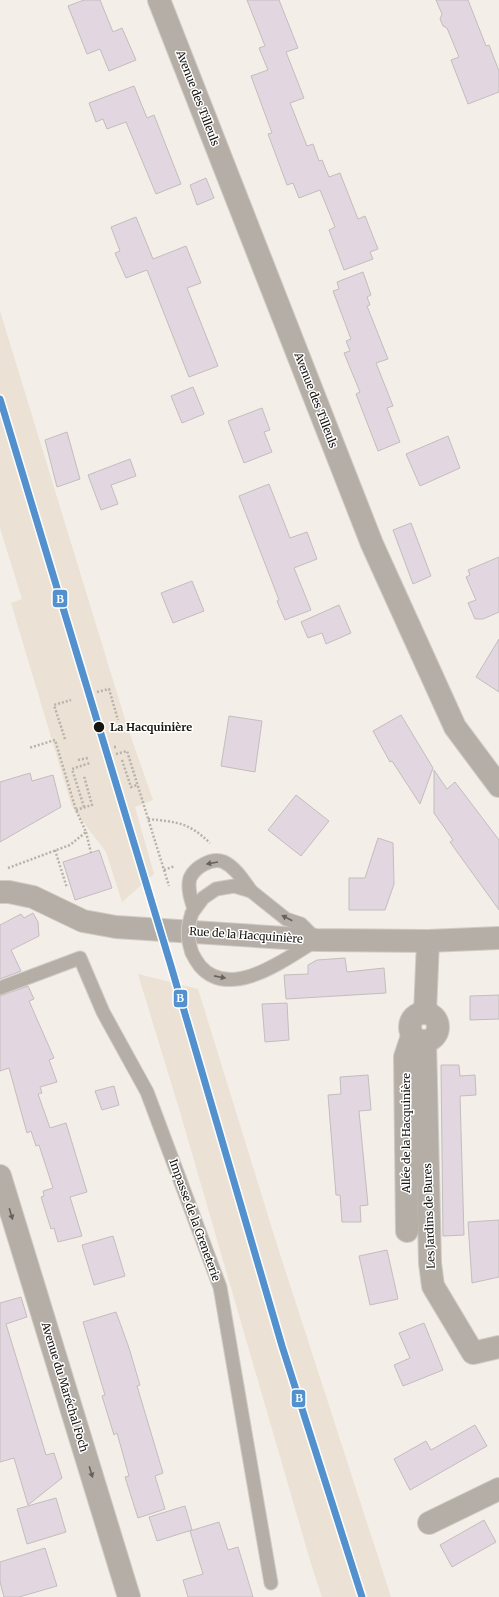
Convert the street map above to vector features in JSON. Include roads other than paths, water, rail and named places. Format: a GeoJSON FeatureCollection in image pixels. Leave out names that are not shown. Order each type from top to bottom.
{"type":"FeatureCollection","features":[{"type":"Feature","properties":{"kind":"street","name":"Avenue des Tilleuls"},"geometry":{"type":"LineString","coordinates":[[159,0],[372,544],[455,727],[499,786]]}},
{"type":"Feature","properties":{"kind":"street","name":"Rue de la Hacquinière"},"geometry":{"type":"LineString","coordinates":[[2,883],[9,892],[33,897],[83,921],[99,925],[317,940],[428,941],[499,938]]}},
{"type":"Feature","properties":{"kind":"street"},"geometry":{"type":"LineString","coordinates":[[418,1038],[433,1038],[438,1030],[438,1025],[434,1016],[425,1012],[428,941]]}},
{"type":"Feature","properties":{"kind":"street","name":"Allée de la Hacquinière"},"geometry":{"type":"LineString","coordinates":[[406,1232],[405,1057],[418,1038]]}},
{"type":"Feature","properties":{"kind":"street","name":"Les Jardins de Bures"},"geometry":{"type":"LineString","coordinates":[[418,1038],[430,1263],[433,1286],[473,1353],[499,1347]]}},
{"type":"Feature","properties":{"kind":"street","name":"Avenue du Maréchal Foch"},"geometry":{"type":"LineString","coordinates":[[0,1176],[129,1597]]}},
{"type":"Feature","properties":{"kind":"street"},"geometry":{"type":"LineString","coordinates":[[429,1523],[499,1489]]}},
{"type":"Feature","properties":{"kind":"lane"},"geometry":{"type":"LineString","coordinates":[[193,911],[190,878],[199,867],[209,862],[222,862],[235,870],[251,891],[286,919],[301,924],[317,940],[273,968],[239,980],[213,976],[200,967],[192,953],[187,939],[187,926],[193,911],[203,898],[216,889],[234,886],[251,891]]}},
{"type":"Feature","properties":{"kind":"lane","name":"Impasse de la Greneterie"},"geometry":{"type":"LineString","coordinates":[[0,988],[80,958],[103,1012],[147,1092],[220,1287],[272,1583]]}},
{"type":"Feature","properties":{"kind":"place","name":"La Hacquinière"},"geometry":{"type":"Point","coordinates":[99,727]}}]}
